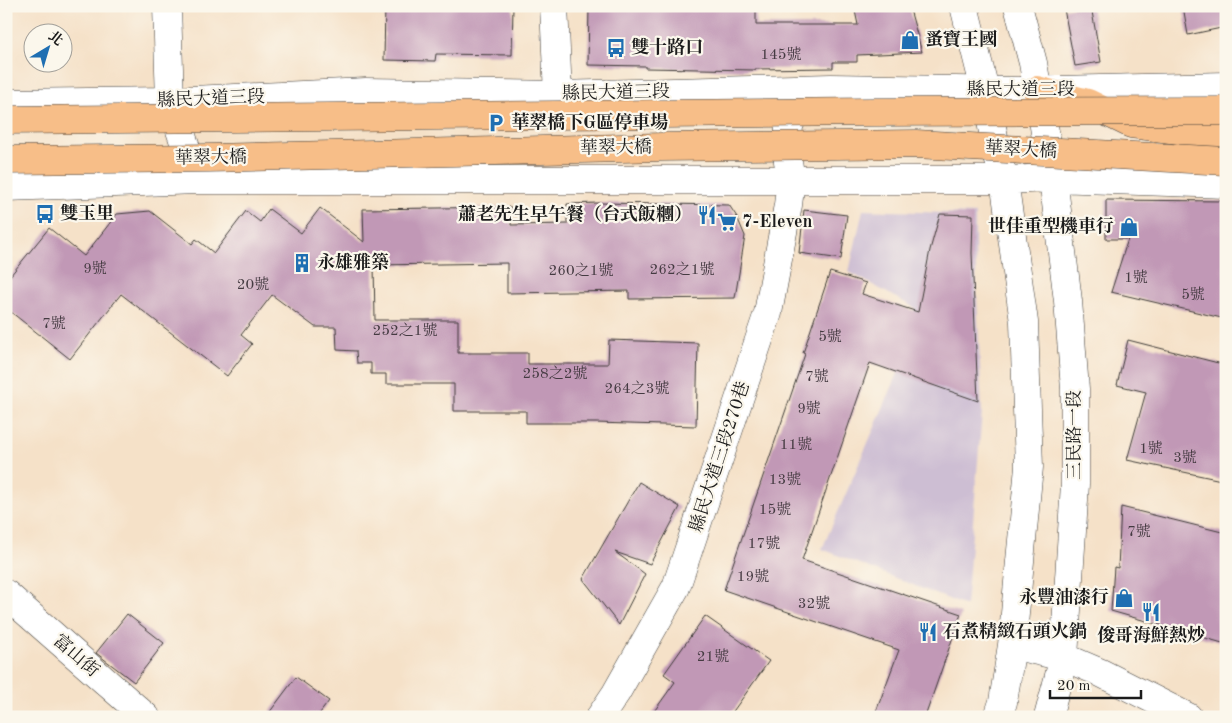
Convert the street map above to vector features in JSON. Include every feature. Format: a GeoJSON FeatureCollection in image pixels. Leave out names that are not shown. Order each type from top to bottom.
{"type":"FeatureCollection","features":[{"type":"Feature","properties":{"kind":"highway"},"geometry":{"type":"LineString","coordinates":[[1038,90],[1088,103],[1131,124],[1226,136]]}},
{"type":"Feature","properties":{"kind":"highway","name":"華翠大橋"},"geometry":{"type":"LineString","coordinates":[[6,120],[872,112],[1226,111]]}},
{"type":"Feature","properties":{"kind":"highway","name":"華翠大橋"},"geometry":{"type":"LineString","coordinates":[[6,160],[209,158],[662,147],[916,144],[1226,161]]}},
{"type":"Feature","properties":{"kind":"street"},"geometry":{"type":"LineString","coordinates":[[167,6],[170,101],[197,180]]}},
{"type":"Feature","properties":{"kind":"street"},"geometry":{"type":"LineString","coordinates":[[554,6],[558,95]]}},
{"type":"Feature","properties":{"kind":"street"},"geometry":{"type":"LineString","coordinates":[[964,6],[985,90],[1004,180],[1024,322],[1029,467],[1012,645],[1003,702],[998,717]]}},
{"type":"Feature","properties":{"kind":"street","name":"三民路一段"},"geometry":{"type":"LineString","coordinates":[[1018,6],[1033,63],[1050,165],[1068,301],[1076,388],[1074,484],[1064,657],[1048,717]]}},
{"type":"Feature","properties":{"kind":"street","name":"縣民大道三段"},"geometry":{"type":"LineString","coordinates":[[6,103],[170,101],[366,92],[558,95],[831,88],[1038,90],[1226,86]]}},
{"type":"Feature","properties":{"kind":"street","name":"縣民大道三段270巷"},"geometry":{"type":"LineString","coordinates":[[600,717],[616,693],[676,587],[768,313],[791,180],[787,155],[790,126],[799,103],[831,88]]}},
{"type":"Feature","properties":{"kind":"street"},"geometry":{"type":"LineString","coordinates":[[6,187],[197,180],[1004,180],[1050,165],[1226,184]]}},
{"type":"Feature","properties":{"kind":"street","name":"富山街"},"geometry":{"type":"LineString","coordinates":[[6,594],[146,717]]}},
{"type":"Feature","properties":{"kind":"street"},"geometry":{"type":"LineString","coordinates":[[1012,645],[1064,657],[1099,672],[1188,717]]}},
{"type":"Feature","properties":{"kind":"shaded area"},"geometry":{"type":"Polygon","coordinates":[[[863,210],[975,214],[982,412],[966,606],[822,549],[899,371],[915,308],[849,272],[863,210]]]}},
{"type":"Feature","properties":{"kind":"building"},"geometry":{"type":"Polygon","coordinates":[[[385,6],[513,6],[512,55],[436,54],[435,61],[384,60],[385,6]]]}},
{"type":"Feature","properties":{"kind":"building"},"geometry":{"type":"Polygon","coordinates":[[[589,6],[756,6],[756,25],[858,25],[854,6],[909,6],[922,52],[857,55],[857,62],[833,62],[833,68],[755,70],[588,65],[589,6]]]}},
{"type":"Feature","properties":{"kind":"building"},"geometry":{"type":"Polygon","coordinates":[[[1091,6],[1101,62],[1075,66],[1064,9],[1091,6]]]}},
{"type":"Feature","properties":{"kind":"building"},"geometry":{"type":"Polygon","coordinates":[[[1183,6],[1226,6],[1226,27],[1188,35],[1183,6]]]}},
{"type":"Feature","properties":{"kind":"building"},"geometry":{"type":"Polygon","coordinates":[[[1106,200],[1226,201],[1226,319],[1111,292],[1128,239],[1106,239],[1106,200]]]}},
{"type":"Feature","properties":{"kind":"building"},"geometry":{"type":"Polygon","coordinates":[[[567,204],[729,205],[737,217],[745,236],[735,298],[629,299],[629,291],[507,293],[507,263],[374,265],[375,320],[458,320],[458,353],[528,353],[528,364],[608,364],[609,340],[698,343],[696,426],[526,423],[526,411],[454,411],[454,384],[386,384],[386,374],[371,374],[371,363],[357,363],[356,351],[337,350],[336,327],[315,327],[272,295],[241,335],[252,344],[227,376],[121,294],[70,359],[6,308],[6,281],[49,228],[84,256],[117,214],[150,211],[192,244],[196,239],[214,253],[246,211],[260,222],[269,209],[301,233],[320,208],[364,242],[363,209],[511,207],[511,225],[567,224],[567,204]]]}},
{"type":"Feature","properties":{"kind":"building"},"geometry":{"type":"Polygon","coordinates":[[[804,210],[847,215],[841,259],[799,253],[804,210]]]}},
{"type":"Feature","properties":{"kind":"building"},"geometry":{"type":"Polygon","coordinates":[[[940,214],[973,215],[972,253],[978,401],[870,363],[802,560],[961,614],[925,717],[874,717],[899,650],[724,590],[805,354],[803,353],[830,272],[866,283],[862,294],[918,312],[930,250],[940,214]]]}},
{"type":"Feature","properties":{"kind":"building"},"geometry":{"type":"Polygon","coordinates":[[[1128,340],[1226,365],[1226,481],[1127,460],[1146,392],[1117,385],[1128,340]]]}},
{"type":"Feature","properties":{"kind":"building"},"geometry":{"type":"Polygon","coordinates":[[[639,482],[680,507],[650,564],[615,552],[645,574],[619,625],[583,579],[639,482]]]}},
{"type":"Feature","properties":{"kind":"building"},"geometry":{"type":"Polygon","coordinates":[[[1121,507],[1226,533],[1226,644],[1111,611],[1114,567],[1118,568],[1121,507]]]}},
{"type":"Feature","properties":{"kind":"building"},"geometry":{"type":"Polygon","coordinates":[[[127,614],[164,643],[134,682],[96,653],[127,614]]]}},
{"type":"Feature","properties":{"kind":"building"},"geometry":{"type":"Polygon","coordinates":[[[705,616],[769,661],[729,717],[650,717],[675,682],[664,674],[705,616]]]}},
{"type":"Feature","properties":{"kind":"building"},"geometry":{"type":"Polygon","coordinates":[[[296,677],[329,701],[317,717],[266,717],[296,677]]]}},
{"type":"Feature","properties":{"kind":"place","name":"蚤寶王國"},"geometry":{"type":"Point","coordinates":[910,40]}},
{"type":"Feature","properties":{"kind":"place","name":"雙十路口"},"geometry":{"type":"Point","coordinates":[616,48]}},
{"type":"Feature","properties":{"kind":"place","name":"華翠橋下G區停車場"},"geometry":{"type":"Point","coordinates":[496,123]}},
{"type":"Feature","properties":{"kind":"place","name":"雙玉里"},"geometry":{"type":"Point","coordinates":[45,214]}},
{"type":"Feature","properties":{"kind":"place","name":"蕭老先生早午餐（台式飯糰）"},"geometry":{"type":"Point","coordinates":[707,215]}},
{"type":"Feature","properties":{"kind":"place","name":"7-Eleven"},"geometry":{"type":"Point","coordinates":[727,222]}},
{"type":"Feature","properties":{"kind":"place","name":"世佳重型機車行"},"geometry":{"type":"Point","coordinates":[1129,227]}},
{"type":"Feature","properties":{"kind":"place","name":"永雄雅築"},"geometry":{"type":"Point","coordinates":[302,263]}},
{"type":"Feature","properties":{"kind":"place","name":"永豐油漆行"},"geometry":{"type":"Point","coordinates":[1124,598]}},
{"type":"Feature","properties":{"kind":"place","name":"俊哥海鮮熱炒"},"geometry":{"type":"Point","coordinates":[1151,612]}},
{"type":"Feature","properties":{"kind":"place","name":"石煮精緻石頭火鍋"},"geometry":{"type":"Point","coordinates":[928,632]}}]}
